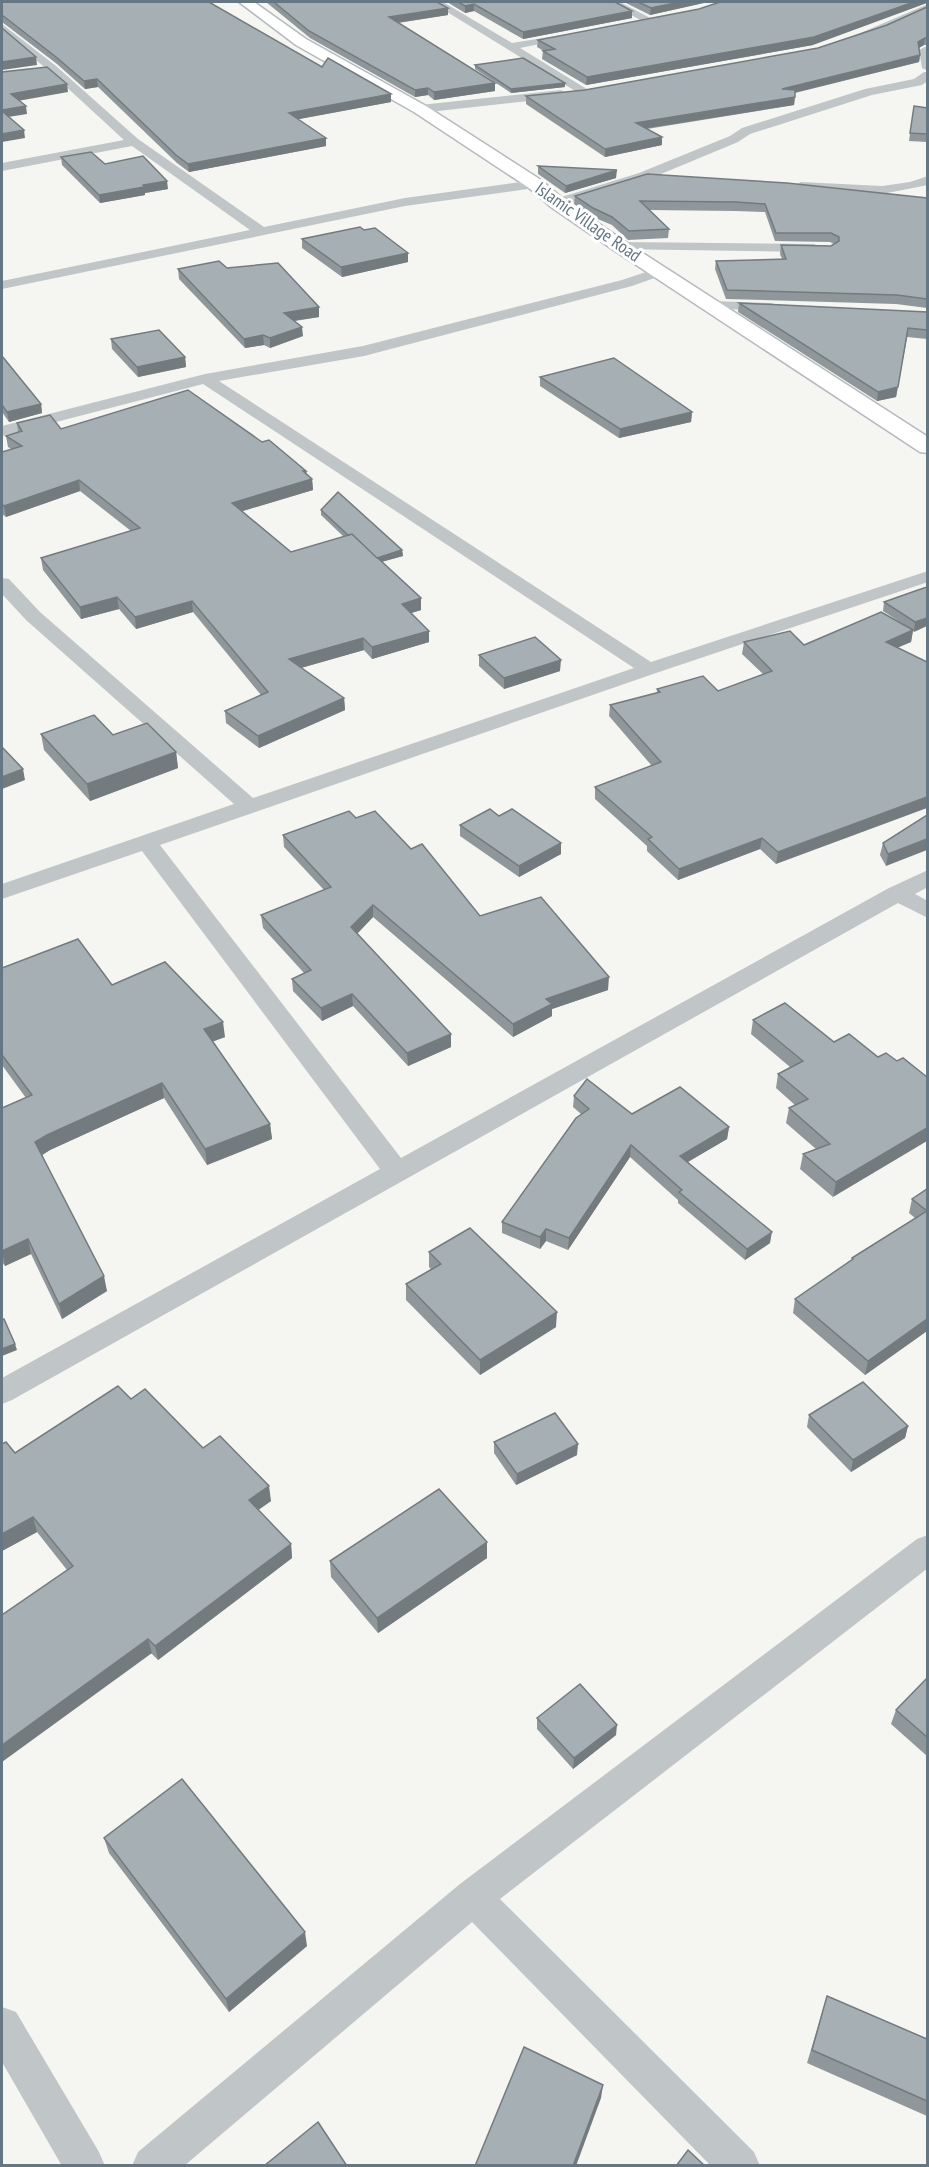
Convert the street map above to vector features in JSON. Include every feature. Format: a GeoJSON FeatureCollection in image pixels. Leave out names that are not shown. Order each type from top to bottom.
{"type":"FeatureCollection","features":[{"type":"Feature","properties":{"kind":"street","name":"Islamic Village Road"},"geometry":{"type":"LineString","coordinates":[[246,2],[301,42],[420,109],[535,184],[557,203],[658,272],[927,447]]}},
{"type":"Feature","properties":{"kind":"street"},"geometry":{"type":"LineString","coordinates":[[420,109],[590,90],[436,2]]}},
{"type":"Feature","properties":{"kind":"street"},"geometry":{"type":"LineString","coordinates":[[613,2],[653,20],[625,25]]}},
{"type":"Feature","properties":{"kind":"street"},"geometry":{"type":"LineString","coordinates":[[850,39],[927,7]]}},
{"type":"Feature","properties":{"kind":"street"},"geometry":{"type":"LineString","coordinates":[[2,27],[52,68],[134,142],[262,232]]}},
{"type":"Feature","properties":{"kind":"street"},"geometry":{"type":"LineString","coordinates":[[512,46],[580,33]]}},
{"type":"Feature","properties":{"kind":"street"},"geometry":{"type":"LineString","coordinates":[[927,50],[925,50],[927,68]]}},
{"type":"Feature","properties":{"kind":"street"},"geometry":{"type":"LineString","coordinates":[[33,70],[52,68]]}},
{"type":"Feature","properties":{"kind":"street"},"geometry":{"type":"LineString","coordinates":[[557,203],[644,176],[734,139],[746,131],[868,92],[918,82],[927,75]]}},
{"type":"Feature","properties":{"kind":"street"},"geometry":{"type":"LineString","coordinates":[[868,92],[904,96]]}},
{"type":"Feature","properties":{"kind":"street"},"geometry":{"type":"LineString","coordinates":[[2,167],[134,142]]}},
{"type":"Feature","properties":{"kind":"street"},"geometry":{"type":"LineString","coordinates":[[644,176],[678,178]]}},
{"type":"Feature","properties":{"kind":"street"},"geometry":{"type":"LineString","coordinates":[[782,184],[873,190],[913,187],[927,180]]}},
{"type":"Feature","properties":{"kind":"street"},"geometry":{"type":"LineString","coordinates":[[2,285],[405,202],[535,184]]}},
{"type":"Feature","properties":{"kind":"street"},"geometry":{"type":"LineString","coordinates":[[620,246],[830,248]]}},
{"type":"Feature","properties":{"kind":"street"},"geometry":{"type":"LineString","coordinates":[[2,431],[205,379],[364,351],[627,283],[658,272]]}},
{"type":"Feature","properties":{"kind":"street"},"geometry":{"type":"LineString","coordinates":[[710,306],[791,308]]}},
{"type":"Feature","properties":{"kind":"street"},"geometry":{"type":"LineString","coordinates":[[205,379],[649,669]]}},
{"type":"Feature","properties":{"kind":"street"},"geometry":{"type":"LineString","coordinates":[[2,892],[649,669],[927,576]]}},
{"type":"Feature","properties":{"kind":"street"},"geometry":{"type":"LineString","coordinates":[[2,583],[33,616],[249,806]]}},
{"type":"Feature","properties":{"kind":"street"},"geometry":{"type":"LineString","coordinates":[[146,842],[398,1172]]}},
{"type":"Feature","properties":{"kind":"street"},"geometry":{"type":"LineString","coordinates":[[2,1392],[927,877]]}},
{"type":"Feature","properties":{"kind":"street"},"geometry":{"type":"LineString","coordinates":[[897,892],[927,911]]}},
{"type":"Feature","properties":{"kind":"street"},"geometry":{"type":"LineString","coordinates":[[152,2166],[473,1897],[927,1549]]}},
{"type":"Feature","properties":{"kind":"street"},"geometry":{"type":"LineString","coordinates":[[473,1897],[740,2166]]}},
{"type":"Feature","properties":{"kind":"street"},"geometry":{"type":"LineString","coordinates":[[2,2026],[85,2166]]}},
{"type":"Feature","properties":{"kind":"building"},"geometry":{"type":"Polygon","coordinates":[[[2,2],[209,2],[322,67],[328,58],[391,94],[289,113],[326,138],[188,164],[97,79],[84,81],[2,15],[2,2]]]}},
{"type":"Feature","properties":{"kind":"building"},"geometry":{"type":"Polygon","coordinates":[[[274,2],[437,2],[448,8],[389,17],[495,83],[434,92],[428,88],[415,90],[309,31],[274,2]]]}},
{"type":"Feature","properties":{"kind":"building"},"geometry":{"type":"Polygon","coordinates":[[[458,2],[615,2],[632,11],[523,32],[474,4],[465,6],[458,2]]]}},
{"type":"Feature","properties":{"kind":"building"},"geometry":{"type":"Polygon","coordinates":[[[638,2],[680,2],[651,8],[638,2]]]}},
{"type":"Feature","properties":{"kind":"building"},"geometry":{"type":"Polygon","coordinates":[[[720,2],[914,2],[814,37],[587,77],[543,51],[555,49],[538,40],[699,9],[720,2]]]}},
{"type":"Feature","properties":{"kind":"building"},"geometry":{"type":"Polygon","coordinates":[[[927,7],[927,38],[918,42],[920,55],[782,89],[795,90],[795,97],[636,123],[662,137],[605,149],[526,96],[585,90],[818,48],[887,25],[927,7]]]}},
{"type":"Feature","properties":{"kind":"building"},"geometry":{"type":"Polygon","coordinates":[[[2,28],[36,57],[2,62],[2,28]]]}},
{"type":"Feature","properties":{"kind":"building"},"geometry":{"type":"Polygon","coordinates":[[[523,58],[565,83],[511,89],[475,65],[523,58]]]}},
{"type":"Feature","properties":{"kind":"building"},"geometry":{"type":"Polygon","coordinates":[[[47,67],[67,84],[11,94],[26,106],[2,110],[2,72],[47,67]]]}},
{"type":"Feature","properties":{"kind":"building"},"geometry":{"type":"Polygon","coordinates":[[[914,106],[927,108],[927,134],[910,133],[914,106]]]}},
{"type":"Feature","properties":{"kind":"building"},"geometry":{"type":"Polygon","coordinates":[[[2,111],[24,130],[2,134],[2,111]]]}},
{"type":"Feature","properties":{"kind":"building"},"geometry":{"type":"Polygon","coordinates":[[[91,152],[105,164],[143,156],[167,181],[99,195],[61,157],[91,152]]]}},
{"type":"Feature","properties":{"kind":"building"},"geometry":{"type":"Polygon","coordinates":[[[538,166],[617,170],[566,186],[538,166]]]}},
{"type":"Feature","properties":{"kind":"building"},"geometry":{"type":"Polygon","coordinates":[[[647,174],[787,183],[927,198],[927,299],[897,295],[727,290],[716,261],[786,259],[781,245],[831,246],[839,241],[839,237],[831,233],[776,233],[765,204],[737,202],[640,201],[669,229],[629,231],[612,217],[575,196],[647,174]]]}},
{"type":"Feature","properties":{"kind":"building"},"geometry":{"type":"Polygon","coordinates":[[[360,227],[364,230],[375,228],[408,253],[341,267],[302,239],[360,227]]]}},
{"type":"Feature","properties":{"kind":"building"},"geometry":{"type":"Polygon","coordinates":[[[219,261],[227,268],[278,263],[319,307],[284,313],[302,327],[270,338],[263,335],[244,339],[178,269],[219,261]]]}},
{"type":"Feature","properties":{"kind":"building"},"geometry":{"type":"Polygon","coordinates":[[[739,303],[927,312],[927,330],[908,328],[898,387],[878,392],[739,303]]]}},
{"type":"Feature","properties":{"kind":"building"},"geometry":{"type":"Polygon","coordinates":[[[159,330],[185,357],[137,367],[111,339],[159,330]]]}},
{"type":"Feature","properties":{"kind":"building"},"geometry":{"type":"Polygon","coordinates":[[[2,356],[41,404],[7,412],[2,405],[2,356]]]}},
{"type":"Feature","properties":{"kind":"building"},"geometry":{"type":"Polygon","coordinates":[[[614,358],[692,412],[620,429],[540,377],[614,358]]]}},
{"type":"Feature","properties":{"kind":"building"},"geometry":{"type":"Polygon","coordinates":[[[188,390],[262,442],[269,440],[306,471],[303,471],[312,479],[232,503],[291,552],[352,534],[421,598],[402,604],[429,631],[372,647],[363,638],[289,659],[344,698],[258,736],[225,711],[268,692],[192,601],[135,617],[117,597],[80,607],[41,558],[140,528],[79,480],[4,506],[2,504],[2,452],[22,446],[6,436],[22,431],[17,423],[50,415],[61,429],[188,390]]]}},
{"type":"Feature","properties":{"kind":"building"},"geometry":{"type":"Polygon","coordinates":[[[338,492],[402,550],[377,558],[352,534],[348,535],[321,510],[338,492]]]}},
{"type":"Feature","properties":{"kind":"building"},"geometry":{"type":"Polygon","coordinates":[[[927,587],[927,618],[915,622],[884,602],[918,590],[927,587]]]}},
{"type":"Feature","properties":{"kind":"building"},"geometry":{"type":"Polygon","coordinates":[[[881,612],[913,630],[886,642],[927,662],[927,797],[778,852],[762,838],[679,869],[648,839],[652,837],[595,787],[661,762],[610,705],[660,692],[657,689],[703,676],[718,691],[772,671],[744,642],[790,631],[804,645],[881,612]]]}},
{"type":"Feature","properties":{"kind":"building"},"geometry":{"type":"Polygon","coordinates":[[[535,637],[561,660],[504,678],[479,655],[535,637]]]}},
{"type":"Feature","properties":{"kind":"building"},"geometry":{"type":"Polygon","coordinates":[[[94,715],[113,735],[147,723],[176,752],[87,784],[41,734],[94,715]]]}},
{"type":"Feature","properties":{"kind":"building"},"geometry":{"type":"Polygon","coordinates":[[[2,747],[23,769],[2,777],[2,747]]]}},
{"type":"Feature","properties":{"kind":"building"},"geometry":{"type":"Polygon","coordinates":[[[490,809],[499,816],[512,809],[561,843],[519,866],[460,825],[490,809]]]}},
{"type":"Feature","properties":{"kind":"building"},"geometry":{"type":"Polygon","coordinates":[[[349,811],[356,818],[375,811],[411,849],[422,844],[480,916],[541,897],[609,977],[546,999],[552,1004],[513,1024],[373,905],[351,927],[451,1034],[407,1053],[352,994],[321,1008],[292,979],[311,970],[261,915],[331,887],[283,835],[349,811]]]}},
{"type":"Feature","properties":{"kind":"building"},"geometry":{"type":"Polygon","coordinates":[[[927,815],[927,839],[888,854],[883,843],[927,815]]]}},
{"type":"Feature","properties":{"kind":"building"},"geometry":{"type":"Polygon","coordinates":[[[78,939],[112,985],[165,962],[223,1022],[204,1029],[270,1124],[205,1149],[162,1083],[35,1142],[104,1276],[59,1304],[28,1239],[2,1251],[2,1108],[32,1095],[2,1055],[2,968],[78,939]]]}},
{"type":"Feature","properties":{"kind":"building"},"geometry":{"type":"Polygon","coordinates":[[[785,1003],[834,1042],[849,1034],[878,1057],[886,1053],[897,1061],[903,1058],[927,1077],[927,1128],[836,1182],[803,1154],[830,1144],[789,1108],[808,1099],[778,1074],[803,1061],[753,1020],[785,1003]]]}},
{"type":"Feature","properties":{"kind":"building"},"geometry":{"type":"Polygon","coordinates":[[[587,1079],[632,1114],[680,1087],[729,1127],[680,1156],[772,1232],[747,1249],[679,1192],[682,1190],[631,1145],[569,1238],[546,1229],[540,1237],[502,1222],[576,1118],[589,1109],[574,1096],[587,1079]]]}},
{"type":"Feature","properties":{"kind":"building"},"geometry":{"type":"Polygon","coordinates":[[[927,1189],[927,1211],[912,1199],[927,1189]]]}},
{"type":"Feature","properties":{"kind":"building"},"geometry":{"type":"Polygon","coordinates":[[[927,1211],[927,1319],[868,1361],[795,1299],[852,1258],[927,1211]]]}},
{"type":"Feature","properties":{"kind":"building"},"geometry":{"type":"Polygon","coordinates":[[[470,1228],[557,1312],[480,1360],[406,1284],[441,1264],[429,1252],[470,1228]]]}},
{"type":"Feature","properties":{"kind":"building"},"geometry":{"type":"Polygon","coordinates":[[[4,1319],[15,1344],[2,1349],[2,1320],[4,1319]]]}},
{"type":"Feature","properties":{"kind":"building"},"geometry":{"type":"Polygon","coordinates":[[[863,1382],[908,1426],[853,1460],[809,1415],[863,1382]]]}},
{"type":"Feature","properties":{"kind":"building"},"geometry":{"type":"Polygon","coordinates":[[[118,1386],[131,1399],[145,1389],[203,1448],[220,1436],[269,1486],[249,1500],[291,1544],[155,1646],[148,1639],[2,1745],[2,1615],[73,1566],[33,1517],[2,1534],[2,1444],[6,1442],[15,1453],[118,1386]]]}},
{"type":"Feature","properties":{"kind":"building"},"geometry":{"type":"Polygon","coordinates":[[[555,1413],[578,1444],[517,1474],[494,1442],[555,1413]]]}},
{"type":"Feature","properties":{"kind":"building"},"geometry":{"type":"Polygon","coordinates":[[[439,1489],[487,1542],[377,1618],[330,1561],[439,1489]]]}},
{"type":"Feature","properties":{"kind":"building"},"geometry":{"type":"Polygon","coordinates":[[[927,1678],[927,1737],[896,1710],[927,1678]]]}},
{"type":"Feature","properties":{"kind":"building"},"geometry":{"type":"Polygon","coordinates":[[[580,1684],[617,1725],[574,1758],[537,1718],[580,1684]]]}},
{"type":"Feature","properties":{"kind":"building"},"geometry":{"type":"Polygon","coordinates":[[[182,1779],[305,1932],[226,1999],[104,1838],[182,1779]]]}},
{"type":"Feature","properties":{"kind":"building"},"geometry":{"type":"Polygon","coordinates":[[[827,1996],[927,2039],[927,2101],[812,2050],[827,1996]]]}},
{"type":"Feature","properties":{"kind":"building"},"geometry":{"type":"Polygon","coordinates":[[[524,2047],[603,2085],[573,2166],[475,2166],[524,2047]]]}},
{"type":"Feature","properties":{"kind":"building"},"geometry":{"type":"Polygon","coordinates":[[[318,2122],[347,2166],[264,2166],[318,2122]]]}},
{"type":"Feature","properties":{"kind":"building"},"geometry":{"type":"Polygon","coordinates":[[[688,2150],[705,2166],[676,2166],[688,2150]]]}}]}
